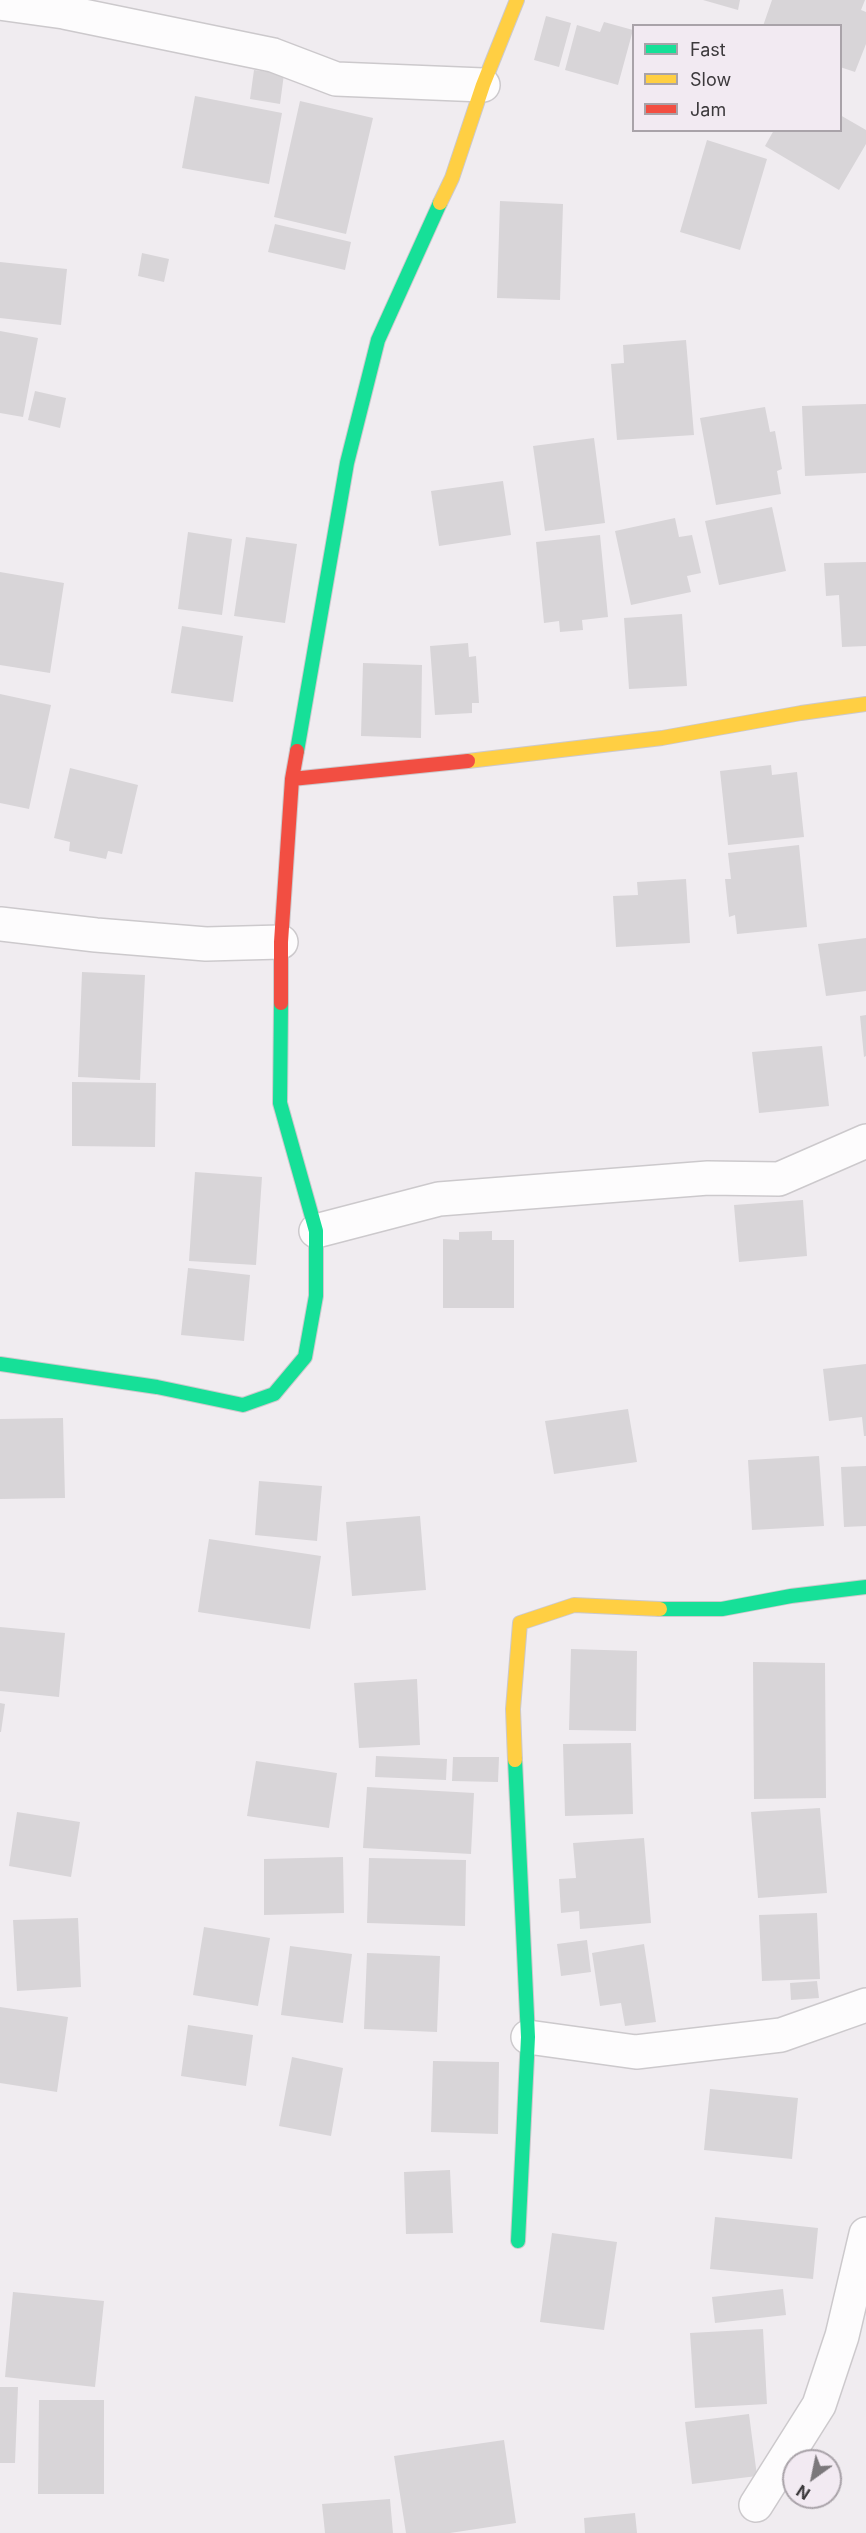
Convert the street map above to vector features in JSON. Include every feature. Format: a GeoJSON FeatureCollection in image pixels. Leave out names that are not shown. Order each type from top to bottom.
{"type":"FeatureCollection","features":[{"type":"Feature","properties":{"kind":"street"},"geometry":{"type":"LineString","coordinates":[[0,1364],[157,1387],[243,1405],[274,1394],[305,1357],[316,1296],[316,1231],[280,1103],[281,942],[292,779],[347,464],[378,340],[452,178],[483,85],[517,0]]}},
{"type":"Feature","properties":{"kind":"street"},"geometry":{"type":"LineString","coordinates":[[0,3],[64,12],[273,55],[336,79],[483,85]]}},
{"type":"Feature","properties":{"kind":"street"},"geometry":{"type":"LineString","coordinates":[[292,779],[522,756],[662,738],[801,713],[866,705]]}},
{"type":"Feature","properties":{"kind":"street"},"geometry":{"type":"LineString","coordinates":[[0,924],[206,944],[281,942]]}},
{"type":"Feature","properties":{"kind":"street"},"geometry":{"type":"LineString","coordinates":[[316,1231],[439,1199],[708,1178],[778,1179],[866,1141]]}},
{"type":"Feature","properties":{"kind":"street"},"geometry":{"type":"LineString","coordinates":[[518,2241],[528,2037],[513,1709],[520,1623],[574,1605],[624,1609],[722,1609],[791,1596],[866,1587]]}},
{"type":"Feature","properties":{"kind":"street"},"geometry":{"type":"LineString","coordinates":[[528,2037],[636,2052],[781,2036],[866,2005]]}},
{"type":"Feature","properties":{"kind":"street"},"geometry":{"type":"LineString","coordinates":[[756,2505],[819,2405],[842,2336],[866,2234]]}},
{"type":"Feature","properties":{"kind":"building"},"geometry":{"type":"Polygon","coordinates":[[[703,0],[740,0],[738,10],[703,0]]]}},
{"type":"Feature","properties":{"kind":"building"},"geometry":{"type":"Polygon","coordinates":[[[772,0],[865,0],[861,10],[866,12],[866,44],[855,72],[842,68],[842,24],[764,24],[772,0]]]}},
{"type":"Feature","properties":{"kind":"building"},"geometry":{"type":"Polygon","coordinates":[[[546,16],[571,23],[559,67],[534,60],[546,16]]]}},
{"type":"Feature","properties":{"kind":"building"},"geometry":{"type":"Polygon","coordinates":[[[604,22],[632,30],[618,85],[565,70],[577,25],[600,32],[604,22]]]}},
{"type":"Feature","properties":{"kind":"building"},"geometry":{"type":"Polygon","coordinates":[[[254,70],[284,74],[280,104],[250,99],[254,70]]]}},
{"type":"Feature","properties":{"kind":"building"},"geometry":{"type":"Polygon","coordinates":[[[195,96],[282,113],[269,184],[182,168],[195,96]]]}},
{"type":"Feature","properties":{"kind":"building"},"geometry":{"type":"Polygon","coordinates":[[[300,101],[373,118],[346,234],[274,217],[300,101]]]}},
{"type":"Feature","properties":{"kind":"building"},"geometry":{"type":"Polygon","coordinates":[[[842,116],[866,130],[866,144],[839,190],[765,146],[773,132],[842,132],[842,116]]]}},
{"type":"Feature","properties":{"kind":"building"},"geometry":{"type":"Polygon","coordinates":[[[707,140],[767,159],[740,250],[680,232],[707,140]]]}},
{"type":"Feature","properties":{"kind":"building"},"geometry":{"type":"Polygon","coordinates":[[[500,201],[563,204],[560,300],[497,298],[500,201]]]}},
{"type":"Feature","properties":{"kind":"building"},"geometry":{"type":"Polygon","coordinates":[[[275,224],[351,242],[345,270],[268,252],[275,224]]]}},
{"type":"Feature","properties":{"kind":"building"},"geometry":{"type":"Polygon","coordinates":[[[142,253],[169,259],[164,282],[138,276],[142,253]]]}},
{"type":"Feature","properties":{"kind":"building"},"geometry":{"type":"Polygon","coordinates":[[[0,262],[67,269],[61,325],[0,318],[0,262]]]}},
{"type":"Feature","properties":{"kind":"building"},"geometry":{"type":"Polygon","coordinates":[[[0,331],[38,338],[23,417],[0,413],[0,331]]]}},
{"type":"Feature","properties":{"kind":"building"},"geometry":{"type":"Polygon","coordinates":[[[686,340],[694,435],[617,440],[611,364],[624,363],[623,345],[686,340]]]}},
{"type":"Feature","properties":{"kind":"building"},"geometry":{"type":"Polygon","coordinates":[[[35,391],[66,398],[60,428],[28,420],[35,391]]]}},
{"type":"Feature","properties":{"kind":"building"},"geometry":{"type":"Polygon","coordinates":[[[866,404],[866,473],[805,476],[802,406],[866,404]]]}},
{"type":"Feature","properties":{"kind":"building"},"geometry":{"type":"Polygon","coordinates":[[[765,407],[770,432],[775,431],[782,469],[777,471],[781,494],[716,505],[700,418],[765,407]]]}},
{"type":"Feature","properties":{"kind":"building"},"geometry":{"type":"Polygon","coordinates":[[[594,438],[605,523],[545,531],[533,446],[594,438]]]}},
{"type":"Feature","properties":{"kind":"building"},"geometry":{"type":"Polygon","coordinates":[[[503,481],[511,535],[439,546],[431,491],[503,481]]]}},
{"type":"Feature","properties":{"kind":"building"},"geometry":{"type":"Polygon","coordinates":[[[772,507],[786,571],[719,585],[705,521],[772,507]]]}},
{"type":"Feature","properties":{"kind":"building"},"geometry":{"type":"Polygon","coordinates":[[[675,518],[679,537],[692,535],[701,573],[687,576],[691,592],[631,605],[615,531],[675,518]]]}},
{"type":"Feature","properties":{"kind":"building"},"geometry":{"type":"Polygon","coordinates":[[[188,532],[232,539],[222,615],[178,609],[188,532]]]}},
{"type":"Feature","properties":{"kind":"building"},"geometry":{"type":"Polygon","coordinates":[[[600,535],[608,617],[582,620],[583,630],[560,632],[559,621],[544,623],[536,542],[600,535]]]}},
{"type":"Feature","properties":{"kind":"building"},"geometry":{"type":"Polygon","coordinates":[[[246,537],[297,544],[285,623],[234,616],[246,537]]]}},
{"type":"Feature","properties":{"kind":"building"},"geometry":{"type":"Polygon","coordinates":[[[866,562],[866,646],[842,647],[839,595],[826,596],[824,563],[866,562]]]}},
{"type":"Feature","properties":{"kind":"building"},"geometry":{"type":"Polygon","coordinates":[[[0,572],[64,583],[50,673],[0,665],[0,572]]]}},
{"type":"Feature","properties":{"kind":"building"},"geometry":{"type":"Polygon","coordinates":[[[682,614],[687,686],[629,689],[624,618],[682,614]]]}},
{"type":"Feature","properties":{"kind":"building"},"geometry":{"type":"Polygon","coordinates":[[[182,626],[243,636],[233,702],[171,693],[182,626]]]}},
{"type":"Feature","properties":{"kind":"building"},"geometry":{"type":"Polygon","coordinates":[[[468,643],[469,657],[476,656],[479,703],[472,703],[472,713],[435,715],[430,646],[468,643]]]}},
{"type":"Feature","properties":{"kind":"building"},"geometry":{"type":"Polygon","coordinates":[[[363,663],[422,665],[421,738],[361,736],[363,663]]]}},
{"type":"Feature","properties":{"kind":"building"},"geometry":{"type":"Polygon","coordinates":[[[0,694],[51,705],[29,809],[0,803],[0,694]]]}},
{"type":"Feature","properties":{"kind":"building"},"geometry":{"type":"Polygon","coordinates":[[[771,765],[772,775],[797,772],[804,837],[728,845],[720,771],[771,765]]]}},
{"type":"Feature","properties":{"kind":"building"},"geometry":{"type":"Polygon","coordinates":[[[70,768],[138,785],[122,854],[108,851],[106,859],[69,851],[70,842],[54,838],[70,768]]]}},
{"type":"Feature","properties":{"kind":"building"},"geometry":{"type":"Polygon","coordinates":[[[799,845],[807,927],[737,934],[735,915],[729,917],[725,879],[731,879],[728,853],[799,845]]]}},
{"type":"Feature","properties":{"kind":"building"},"geometry":{"type":"Polygon","coordinates":[[[686,879],[690,943],[616,947],[613,896],[638,895],[637,882],[686,879]]]}},
{"type":"Feature","properties":{"kind":"building"},"geometry":{"type":"Polygon","coordinates":[[[866,938],[866,991],[826,996],[818,944],[866,938]]]}},
{"type":"Feature","properties":{"kind":"building"},"geometry":{"type":"Polygon","coordinates":[[[82,972],[145,975],[140,1080],[78,1077],[82,972]]]}},
{"type":"Feature","properties":{"kind":"building"},"geometry":{"type":"Polygon","coordinates":[[[866,1015],[866,1056],[864,1057],[860,1016],[866,1015]]]}},
{"type":"Feature","properties":{"kind":"building"},"geometry":{"type":"Polygon","coordinates":[[[822,1046],[829,1106],[759,1113],[752,1052],[822,1046]]]}},
{"type":"Feature","properties":{"kind":"building"},"geometry":{"type":"Polygon","coordinates":[[[72,1082],[156,1083],[155,1147],[72,1146],[72,1082]]]}},
{"type":"Feature","properties":{"kind":"building"},"geometry":{"type":"Polygon","coordinates":[[[195,1172],[262,1177],[256,1265],[189,1261],[195,1172]]]}},
{"type":"Feature","properties":{"kind":"building"},"geometry":{"type":"Polygon","coordinates":[[[803,1200],[807,1256],[739,1262],[734,1205],[803,1200]]]}},
{"type":"Feature","properties":{"kind":"building"},"geometry":{"type":"Polygon","coordinates":[[[492,1231],[492,1240],[514,1240],[514,1308],[443,1308],[443,1239],[459,1240],[459,1232],[492,1231]]]}},
{"type":"Feature","properties":{"kind":"building"},"geometry":{"type":"Polygon","coordinates":[[[188,1268],[250,1275],[244,1341],[181,1335],[188,1268]]]}},
{"type":"Feature","properties":{"kind":"building"},"geometry":{"type":"Polygon","coordinates":[[[866,1364],[866,1436],[864,1436],[862,1417],[829,1421],[823,1369],[866,1364]]]}},
{"type":"Feature","properties":{"kind":"building"},"geometry":{"type":"Polygon","coordinates":[[[628,1409],[637,1462],[554,1474],[545,1421],[628,1409]]]}},
{"type":"Feature","properties":{"kind":"building"},"geometry":{"type":"Polygon","coordinates":[[[63,1418],[65,1498],[0,1499],[0,1419],[63,1418]]]}},
{"type":"Feature","properties":{"kind":"building"},"geometry":{"type":"Polygon","coordinates":[[[819,1456],[824,1526],[752,1530],[748,1460],[819,1456]]]}},
{"type":"Feature","properties":{"kind":"building"},"geometry":{"type":"Polygon","coordinates":[[[866,1466],[866,1526],[844,1527],[841,1467],[866,1466]]]}},
{"type":"Feature","properties":{"kind":"building"},"geometry":{"type":"Polygon","coordinates":[[[259,1481],[322,1486],[317,1541],[255,1535],[259,1481]]]}},
{"type":"Feature","properties":{"kind":"building"},"geometry":{"type":"Polygon","coordinates":[[[420,1516],[426,1590],[352,1596],[346,1522],[420,1516]]]}},
{"type":"Feature","properties":{"kind":"building"},"geometry":{"type":"Polygon","coordinates":[[[209,1539],[321,1556],[310,1629],[198,1612],[209,1539]]]}},
{"type":"Feature","properties":{"kind":"building"},"geometry":{"type":"Polygon","coordinates":[[[0,1627],[65,1633],[59,1697],[0,1691],[0,1627]]]}},
{"type":"Feature","properties":{"kind":"building"},"geometry":{"type":"Polygon","coordinates":[[[571,1649],[637,1651],[636,1731],[569,1730],[571,1649]]]}},
{"type":"Feature","properties":{"kind":"building"},"geometry":{"type":"Polygon","coordinates":[[[753,1662],[825,1663],[826,1798],[754,1799],[753,1662]]]}},
{"type":"Feature","properties":{"kind":"building"},"geometry":{"type":"Polygon","coordinates":[[[417,1679],[420,1745],[359,1748],[354,1683],[417,1679]]]}},
{"type":"Feature","properties":{"kind":"building"},"geometry":{"type":"Polygon","coordinates":[[[0,1703],[5,1704],[1,1732],[0,1732],[0,1703]]]}},
{"type":"Feature","properties":{"kind":"building"},"geometry":{"type":"Polygon","coordinates":[[[631,1743],[633,1814],[565,1816],[563,1744],[631,1743]]]}},
{"type":"Feature","properties":{"kind":"building"},"geometry":{"type":"Polygon","coordinates":[[[376,1756],[447,1759],[446,1780],[375,1777],[376,1756]]]}},
{"type":"Feature","properties":{"kind":"building"},"geometry":{"type":"Polygon","coordinates":[[[453,1757],[499,1757],[498,1782],[452,1781],[453,1757]]]}},
{"type":"Feature","properties":{"kind":"building"},"geometry":{"type":"Polygon","coordinates":[[[256,1761],[337,1773],[329,1828],[247,1816],[256,1761]]]}},
{"type":"Feature","properties":{"kind":"building"},"geometry":{"type":"Polygon","coordinates":[[[367,1787],[474,1793],[471,1854],[363,1848],[367,1787]]]}},
{"type":"Feature","properties":{"kind":"building"},"geometry":{"type":"Polygon","coordinates":[[[820,1808],[827,1893],[758,1898],[751,1812],[820,1808]]]}},
{"type":"Feature","properties":{"kind":"building"},"geometry":{"type":"Polygon","coordinates":[[[17,1812],[80,1822],[71,1877],[9,1866],[17,1812]]]}},
{"type":"Feature","properties":{"kind":"building"},"geometry":{"type":"Polygon","coordinates":[[[644,1838],[651,1923],[580,1929],[579,1911],[561,1913],[559,1879],[576,1878],[573,1843],[644,1838]]]}},
{"type":"Feature","properties":{"kind":"building"},"geometry":{"type":"Polygon","coordinates":[[[343,1857],[344,1913],[264,1915],[264,1859],[343,1857]]]}},
{"type":"Feature","properties":{"kind":"building"},"geometry":{"type":"Polygon","coordinates":[[[369,1858],[466,1860],[465,1926],[367,1923],[369,1858]]]}},
{"type":"Feature","properties":{"kind":"building"},"geometry":{"type":"Polygon","coordinates":[[[817,1913],[820,1979],[762,1981],[759,1915],[817,1913]]]}},
{"type":"Feature","properties":{"kind":"building"},"geometry":{"type":"Polygon","coordinates":[[[78,1918],[81,1987],[17,1991],[13,1920],[78,1918]]]}},
{"type":"Feature","properties":{"kind":"building"},"geometry":{"type":"Polygon","coordinates":[[[204,1927],[270,1938],[258,2006],[193,1995],[204,1927]]]}},
{"type":"Feature","properties":{"kind":"building"},"geometry":{"type":"Polygon","coordinates":[[[587,1940],[591,1972],[561,1976],[557,1944],[587,1940]]]}},
{"type":"Feature","properties":{"kind":"building"},"geometry":{"type":"Polygon","coordinates":[[[644,1944],[656,2022],[625,2026],[621,2003],[600,2006],[592,1953],[644,1944]]]}},
{"type":"Feature","properties":{"kind":"building"},"geometry":{"type":"Polygon","coordinates":[[[290,1946],[352,1954],[343,2023],[281,2015],[290,1946]]]}},
{"type":"Feature","properties":{"kind":"building"},"geometry":{"type":"Polygon","coordinates":[[[367,1953],[440,1956],[437,2032],[364,2029],[367,1953]]]}},
{"type":"Feature","properties":{"kind":"building"},"geometry":{"type":"Polygon","coordinates":[[[817,1981],[819,1998],[791,2000],[790,1983],[817,1981]]]}},
{"type":"Feature","properties":{"kind":"building"},"geometry":{"type":"Polygon","coordinates":[[[0,2007],[68,2017],[57,2092],[0,2083],[0,2007]]]}},
{"type":"Feature","properties":{"kind":"building"},"geometry":{"type":"Polygon","coordinates":[[[188,2025],[253,2035],[246,2086],[181,2076],[188,2025]]]}},
{"type":"Feature","properties":{"kind":"building"},"geometry":{"type":"Polygon","coordinates":[[[292,2057],[343,2068],[331,2136],[279,2126],[292,2057]]]}},
{"type":"Feature","properties":{"kind":"building"},"geometry":{"type":"Polygon","coordinates":[[[433,2061],[499,2062],[498,2134],[431,2132],[433,2061]]]}},
{"type":"Feature","properties":{"kind":"building"},"geometry":{"type":"Polygon","coordinates":[[[710,2089],[798,2098],[792,2159],[704,2150],[710,2089]]]}},
{"type":"Feature","properties":{"kind":"building"},"geometry":{"type":"Polygon","coordinates":[[[450,2170],[453,2233],[406,2234],[404,2172],[450,2170]]]}},
{"type":"Feature","properties":{"kind":"building"},"geometry":{"type":"Polygon","coordinates":[[[715,2217],[818,2228],[813,2279],[710,2269],[715,2217]]]}},
{"type":"Feature","properties":{"kind":"building"},"geometry":{"type":"Polygon","coordinates":[[[552,2233],[617,2242],[604,2330],[540,2322],[552,2233]]]}},
{"type":"Feature","properties":{"kind":"building"},"geometry":{"type":"Polygon","coordinates":[[[783,2289],[786,2315],[715,2323],[712,2297],[783,2289]]]}},
{"type":"Feature","properties":{"kind":"building"},"geometry":{"type":"Polygon","coordinates":[[[13,2292],[104,2301],[95,2387],[5,2377],[13,2292]]]}},
{"type":"Feature","properties":{"kind":"building"},"geometry":{"type":"Polygon","coordinates":[[[763,2329],[767,2404],[695,2408],[690,2333],[763,2329]]]}},
{"type":"Feature","properties":{"kind":"building"},"geometry":{"type":"Polygon","coordinates":[[[0,2387],[18,2387],[15,2463],[0,2463],[0,2387]]]}},
{"type":"Feature","properties":{"kind":"building"},"geometry":{"type":"Polygon","coordinates":[[[39,2400],[104,2400],[104,2494],[38,2494],[39,2400]]]}},
{"type":"Feature","properties":{"kind":"building"},"geometry":{"type":"Polygon","coordinates":[[[749,2414],[757,2476],[692,2484],[685,2422],[749,2414]]]}},
{"type":"Feature","properties":{"kind":"building"},"geometry":{"type":"Polygon","coordinates":[[[504,2440],[516,2523],[450,2533],[406,2533],[394,2456],[504,2440]]]}},
{"type":"Feature","properties":{"kind":"building"},"geometry":{"type":"Polygon","coordinates":[[[390,2499],[393,2533],[325,2533],[322,2504],[390,2499]]]}},
{"type":"Feature","properties":{"kind":"building"},"geometry":{"type":"Polygon","coordinates":[[[635,2513],[637,2533],[585,2533],[584,2518],[635,2513]]]}},
{"type":"Feature","properties":{"kind":"traffic: fast"},"geometry":{"type":"LineString","coordinates":[[297,751],[347,463],[378,340],[440,203]]}},
{"type":"Feature","properties":{"kind":"traffic: fast"},"geometry":{"type":"LineString","coordinates":[[0,1364],[157,1387],[243,1405],[274,1394],[305,1357],[316,1296],[316,1231],[280,1103],[281,1003]]}},
{"type":"Feature","properties":{"kind":"traffic: fast"},"geometry":{"type":"LineString","coordinates":[[660,1609],[722,1609],[791,1596],[866,1587]]}},
{"type":"Feature","properties":{"kind":"traffic: fast"},"geometry":{"type":"LineString","coordinates":[[515,1760],[528,2037],[518,2241]]}},
{"type":"Feature","properties":{"kind":"traffic: slow"},"geometry":{"type":"LineString","coordinates":[[440,203],[452,178],[483,85],[517,0]]}},
{"type":"Feature","properties":{"kind":"traffic: slow"},"geometry":{"type":"LineString","coordinates":[[468,761],[662,738],[801,713],[866,704]]}},
{"type":"Feature","properties":{"kind":"traffic: slow"},"geometry":{"type":"LineString","coordinates":[[515,1760],[513,1709],[520,1623],[574,1605],[660,1609]]}},
{"type":"Feature","properties":{"kind":"traffic: jam"},"geometry":{"type":"LineString","coordinates":[[281,1003],[281,942],[292,779],[297,751]]}},
{"type":"Feature","properties":{"kind":"traffic: jam"},"geometry":{"type":"LineString","coordinates":[[292,779],[468,761]]}}]}
